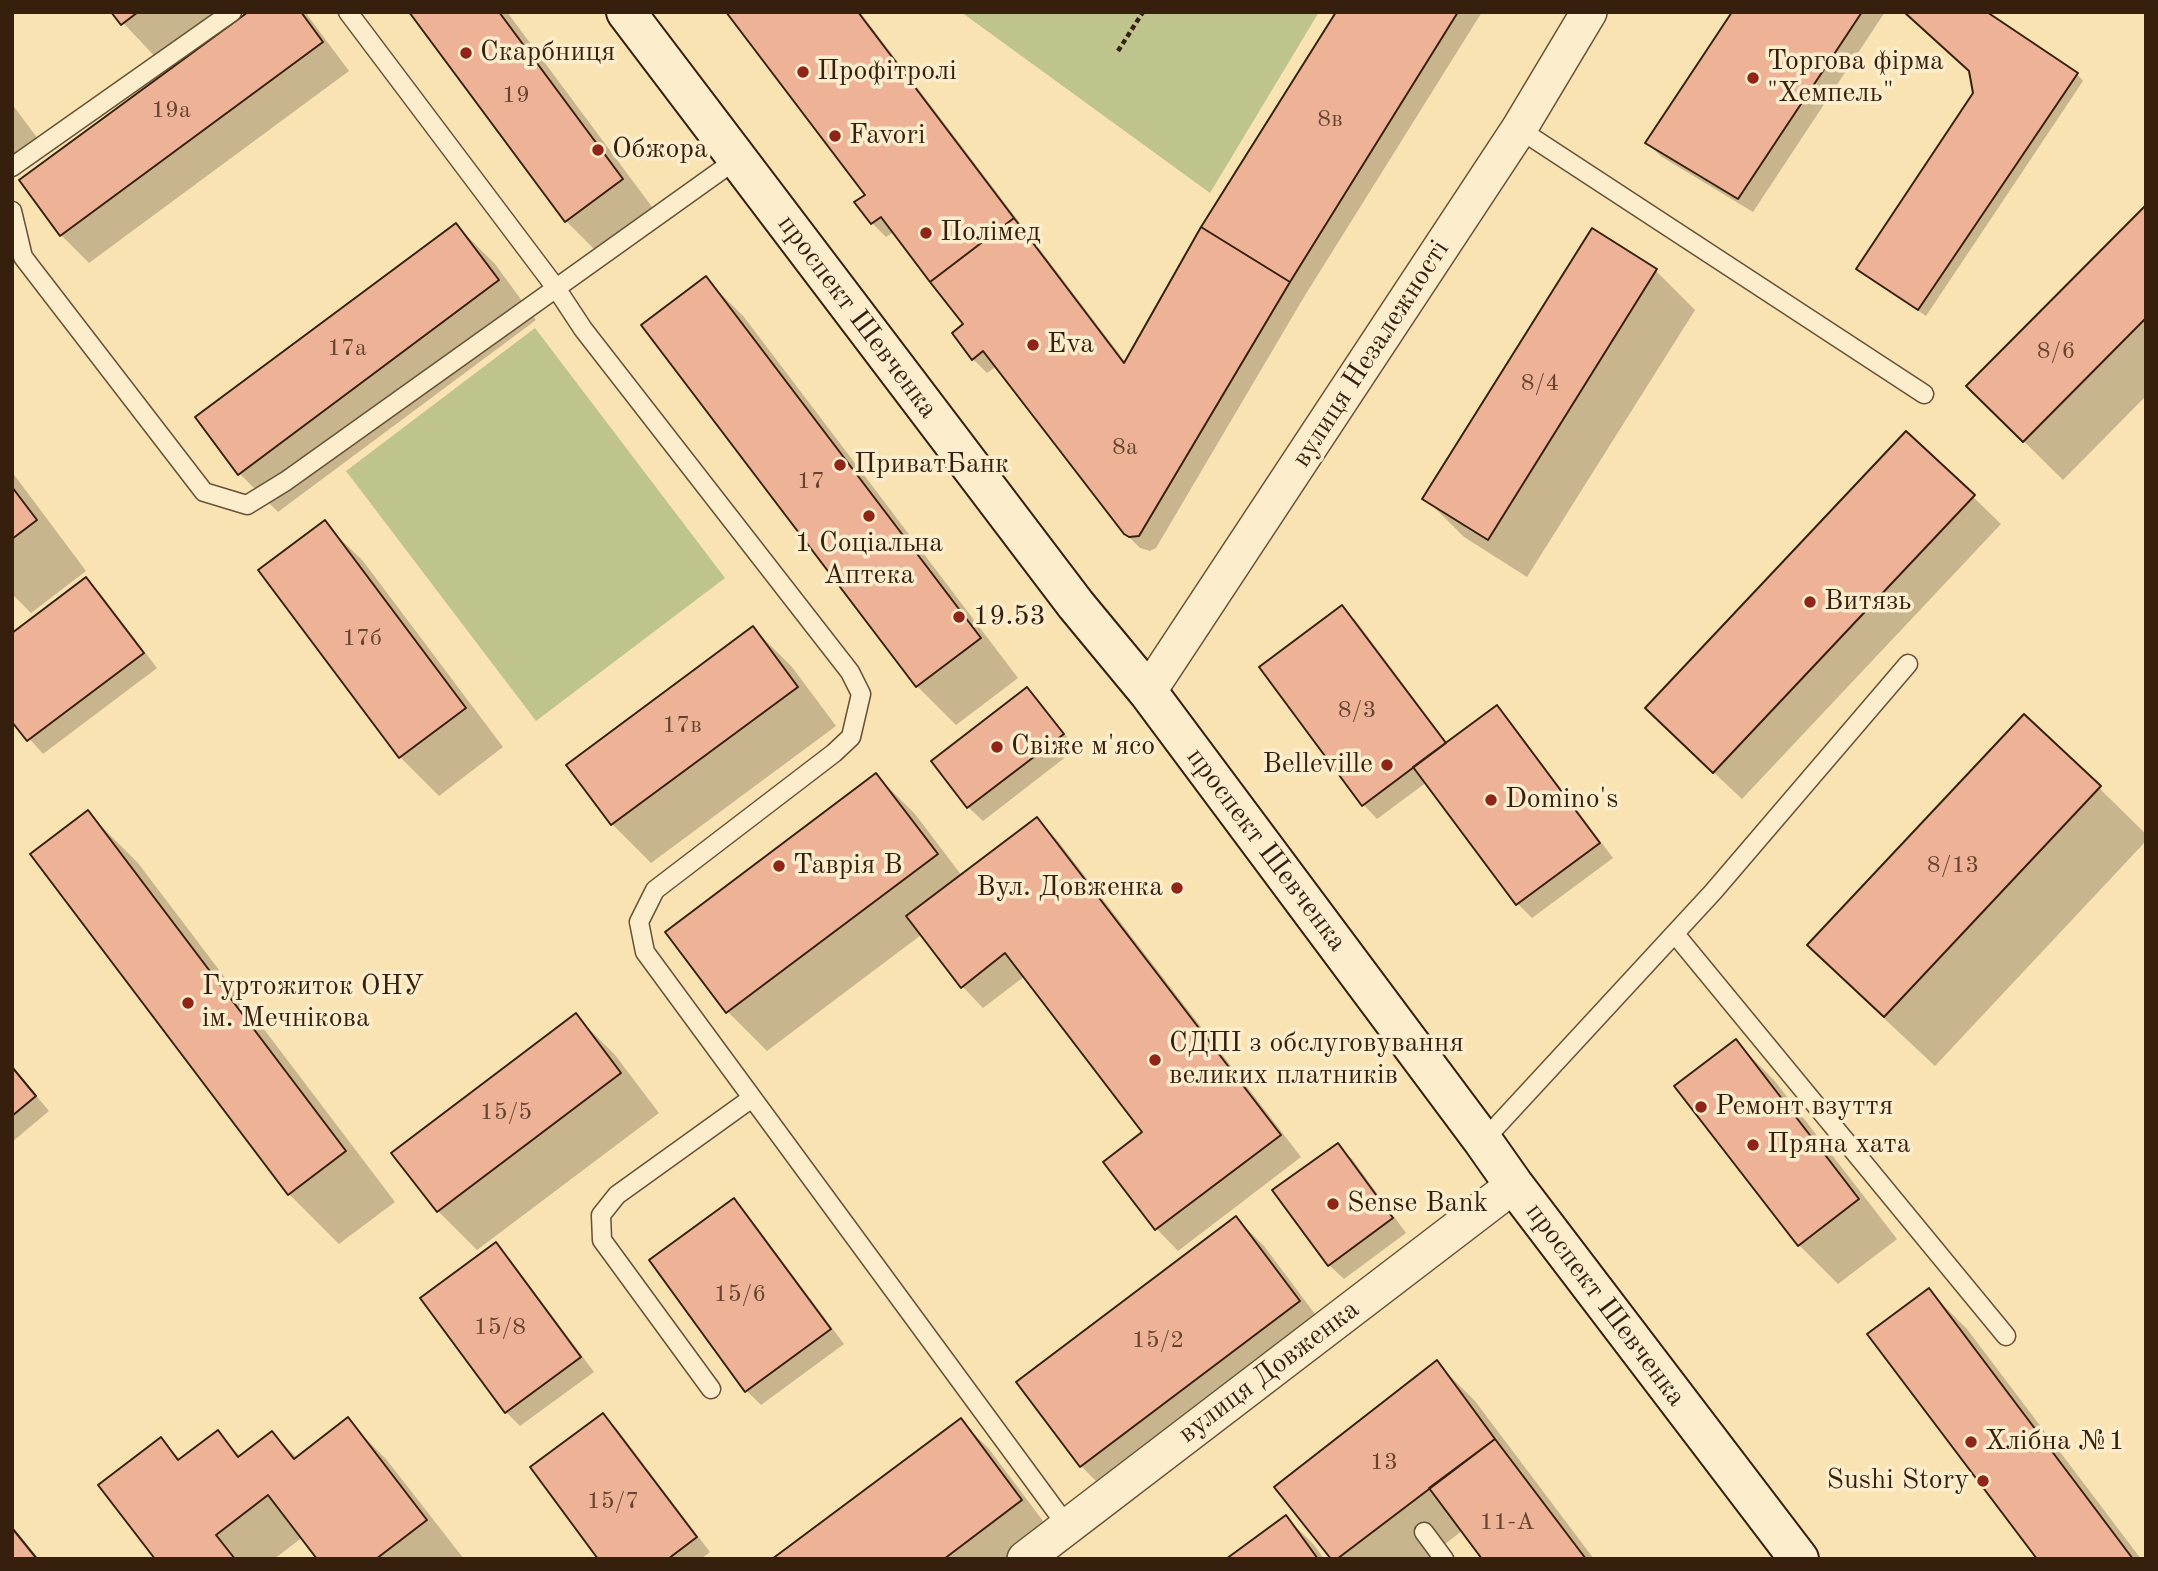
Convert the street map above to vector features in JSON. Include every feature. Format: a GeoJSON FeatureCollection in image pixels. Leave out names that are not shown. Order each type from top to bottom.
{"type":"FeatureCollection","features":[{"type":"Feature","properties":{"kind":"main road","name":"проспект Шевченка"},"geometry":{"type":"LineString","coordinates":[[626,12],[1076,605],[1148,692],[1514,1185],[1799,1559]]}},
{"type":"Feature","properties":{"kind":"street","name":"вулиця Незалежності"},"geometry":{"type":"LineString","coordinates":[[1148,692],[1519,129],[1589,12]]}},
{"type":"Feature","properties":{"kind":"street","name":"вулиця Довженка"},"geometry":{"type":"LineString","coordinates":[[1033,1556],[1067,1526],[1514,1185]]}},
{"type":"Feature","properties":{"kind":"lane"},"geometry":{"type":"LineString","coordinates":[[12,167],[232,12]]}},
{"type":"Feature","properties":{"kind":"lane"},"geometry":{"type":"LineString","coordinates":[[348,12],[556,288],[583,329],[850,672],[861,694],[851,737],[834,753],[655,890],[639,922],[645,952],[1067,1526]]}},
{"type":"Feature","properties":{"kind":"lane"},"geometry":{"type":"LineString","coordinates":[[1519,129],[1924,394]]}},
{"type":"Feature","properties":{"kind":"lane"},"geometry":{"type":"LineString","coordinates":[[12,211],[23,257],[204,492],[247,505],[286,481],[737,159]]}},
{"type":"Feature","properties":{"kind":"lane"},"geometry":{"type":"LineString","coordinates":[[1483,1141],[1713,892],[1908,664]]}},
{"type":"Feature","properties":{"kind":"lane"},"geometry":{"type":"LineString","coordinates":[[1675,934],[2006,1336]]}},
{"type":"Feature","properties":{"kind":"lane"},"geometry":{"type":"LineString","coordinates":[[710,1389],[602,1240],[601,1215],[617,1195],[752,1098]]}},
{"type":"Feature","properties":{"kind":"lane"},"geometry":{"type":"LineString","coordinates":[[1424,1532],[1444,1559]]}},
{"type":"Feature","properties":{"kind":"path"},"geometry":{"type":"LineString","coordinates":[[1118,51],[1143,12]]}},
{"type":"Feature","properties":{"kind":"green space"},"geometry":{"type":"Polygon","coordinates":[[[961,12],[1319,12],[1210,193],[961,12]]]}},
{"type":"Feature","properties":{"kind":"green space"},"geometry":{"type":"Polygon","coordinates":[[[535,328],[725,578],[536,721],[346,471],[535,328]]]}},
{"type":"Feature","properties":{"kind":"building"},"geometry":{"type":"Polygon","coordinates":[[[111,12],[138,12],[121,25],[111,12]]]}},
{"type":"Feature","properties":{"kind":"building"},"geometry":{"type":"Polygon","coordinates":[[[248,12],[301,12],[323,42],[60,236],[19,180],[248,12]]]}},
{"type":"Feature","properties":{"kind":"building"},"geometry":{"type":"Polygon","coordinates":[[[409,12],[499,12],[623,179],[565,222],[409,12]]]}},
{"type":"Feature","properties":{"kind":"building"},"geometry":{"type":"Polygon","coordinates":[[[726,12],[858,12],[1014,218],[930,282],[881,217],[871,224],[854,202],[865,195],[726,12]]]}},
{"type":"Feature","properties":{"kind":"building"},"geometry":{"type":"Polygon","coordinates":[[[1336,12],[1458,12],[1290,282],[1201,227],[1336,12]]]}},
{"type":"Feature","properties":{"kind":"building","name":"Торгова фірма \"Хемпель\""},"geometry":{"type":"Polygon","coordinates":[[[1732,12],[1862,12],[1738,199],[1645,143],[1732,12]]]}},
{"type":"Feature","properties":{"kind":"building"},"geometry":{"type":"Polygon","coordinates":[[[1904,12],[1987,12],[2078,73],[1918,310],[1856,269],[1973,93],[1969,71],[1904,12]]]}},
{"type":"Feature","properties":{"kind":"building"},"geometry":{"type":"Polygon","coordinates":[[[2146,205],[2146,318],[2023,442],[1966,386],[2146,205]]]}},
{"type":"Feature","properties":{"kind":"building"},"geometry":{"type":"Polygon","coordinates":[[[1014,218],[1124,363],[1201,227],[1290,282],[1139,536],[1129,537],[1124,534],[983,351],[972,360],[952,333],[963,324],[930,282],[1014,218]]]}},
{"type":"Feature","properties":{"kind":"building"},"geometry":{"type":"Polygon","coordinates":[[[456,223],[499,280],[238,475],[195,417],[456,223]]]}},
{"type":"Feature","properties":{"kind":"building"},"geometry":{"type":"Polygon","coordinates":[[[1592,228],[1657,269],[1488,540],[1422,499],[1592,228]]]}},
{"type":"Feature","properties":{"kind":"building"},"geometry":{"type":"Polygon","coordinates":[[[706,276],[981,638],[916,687],[641,325],[706,276]]]}},
{"type":"Feature","properties":{"kind":"building","name":"Витязь"},"geometry":{"type":"Polygon","coordinates":[[[1906,431],[1975,495],[1713,773],[1645,708],[1906,431]]]}},
{"type":"Feature","properties":{"kind":"building"},"geometry":{"type":"Polygon","coordinates":[[[12,487],[37,520],[12,539],[12,487]]]}},
{"type":"Feature","properties":{"kind":"building"},"geometry":{"type":"Polygon","coordinates":[[[325,520],[466,708],[399,758],[258,570],[325,520]]]}},
{"type":"Feature","properties":{"kind":"building"},"geometry":{"type":"Polygon","coordinates":[[[86,577],[144,653],[27,741],[12,722],[12,633],[86,577]]]}},
{"type":"Feature","properties":{"kind":"building"},"geometry":{"type":"Polygon","coordinates":[[[1342,605],[1446,743],[1362,806],[1259,667],[1342,605]]]}},
{"type":"Feature","properties":{"kind":"building"},"geometry":{"type":"Polygon","coordinates":[[[753,626],[798,687],[611,825],[566,765],[753,626]]]}},
{"type":"Feature","properties":{"kind":"building","name":"Свіже м'ясо"},"geometry":{"type":"Polygon","coordinates":[[[1027,687],[1064,734],[967,808],[931,761],[1027,687]]]}},
{"type":"Feature","properties":{"kind":"building"},"geometry":{"type":"Polygon","coordinates":[[[1497,705],[1600,843],[1516,905],[1413,767],[1497,705]]]}},
{"type":"Feature","properties":{"kind":"building"},"geometry":{"type":"Polygon","coordinates":[[[2024,714],[2101,786],[1884,1017],[1807,945],[2024,714]]]}},
{"type":"Feature","properties":{"kind":"building"},"geometry":{"type":"Polygon","coordinates":[[[876,773],[938,854],[726,1013],[665,932],[876,773]]]}},
{"type":"Feature","properties":{"kind":"building","name":"Гуртожиток ОНУ ім. Мечнікова"},"geometry":{"type":"Polygon","coordinates":[[[88,810],[346,1151],[288,1195],[30,854],[88,810]]]}},
{"type":"Feature","properties":{"kind":"building","name":"СДПІ з обслуговування великих платників"},"geometry":{"type":"Polygon","coordinates":[[[1037,817],[1281,1135],[1155,1230],[1103,1162],[1142,1132],[1005,953],[961,988],[906,916],[1037,817]]]}},
{"type":"Feature","properties":{"kind":"building"},"geometry":{"type":"Polygon","coordinates":[[[576,1013],[621,1073],[437,1212],[391,1153],[576,1013]]]}},
{"type":"Feature","properties":{"kind":"building"},"geometry":{"type":"Polygon","coordinates":[[[1736,1039],[1859,1199],[1798,1246],[1674,1086],[1736,1039]]]}},
{"type":"Feature","properties":{"kind":"building"},"geometry":{"type":"Polygon","coordinates":[[[12,1067],[36,1096],[12,1116],[12,1067]]]}},
{"type":"Feature","properties":{"kind":"building","name":"Sense Bank"},"geometry":{"type":"Polygon","coordinates":[[[1338,1143],[1393,1218],[1328,1266],[1272,1190],[1338,1143]]]}},
{"type":"Feature","properties":{"kind":"building"},"geometry":{"type":"Polygon","coordinates":[[[734,1198],[831,1329],[745,1392],[649,1260],[734,1198]]]}},
{"type":"Feature","properties":{"kind":"building"},"geometry":{"type":"Polygon","coordinates":[[[1236,1216],[1300,1301],[1080,1467],[1016,1382],[1236,1216]]]}},
{"type":"Feature","properties":{"kind":"building"},"geometry":{"type":"Polygon","coordinates":[[[496,1242],[581,1357],[505,1413],[420,1298],[496,1242]]]}},
{"type":"Feature","properties":{"kind":"building"},"geometry":{"type":"Polygon","coordinates":[[[1929,1288],[2133,1559],[2037,1559],[1867,1334],[1929,1288]]]}},
{"type":"Feature","properties":{"kind":"building"},"geometry":{"type":"Polygon","coordinates":[[[1437,1360],[1495,1439],[1337,1559],[1331,1559],[1274,1487],[1437,1360]]]}},
{"type":"Feature","properties":{"kind":"building"},"geometry":{"type":"Polygon","coordinates":[[[603,1413],[697,1537],[668,1559],[598,1559],[530,1467],[603,1413]]]}},
{"type":"Feature","properties":{"kind":"building"},"geometry":{"type":"Polygon","coordinates":[[[348,1417],[427,1520],[376,1559],[317,1559],[268,1495],[216,1535],[235,1559],[155,1559],[98,1485],[161,1437],[178,1460],[218,1430],[238,1457],[272,1431],[294,1459],[348,1417]]]}},
{"type":"Feature","properties":{"kind":"building"},"geometry":{"type":"Polygon","coordinates":[[[961,1418],[1022,1500],[944,1559],[772,1559],[961,1418]]]}},
{"type":"Feature","properties":{"kind":"building"},"geometry":{"type":"Polygon","coordinates":[[[1495,1439],[1586,1559],[1482,1559],[1429,1488],[1495,1439]]]}},
{"type":"Feature","properties":{"kind":"building"},"geometry":{"type":"Polygon","coordinates":[[[1286,1515],[1318,1559],[1226,1559],[1286,1515]]]}},
{"type":"Feature","properties":{"kind":"building"},"geometry":{"type":"Polygon","coordinates":[[[12,1528],[37,1559],[12,1559],[12,1528]]]}},
{"type":"Feature","properties":{"kind":"place","name":"Скарбниця"},"geometry":{"type":"Point","coordinates":[466,53]}},
{"type":"Feature","properties":{"kind":"place","name":"Профітролі"},"geometry":{"type":"Point","coordinates":[803,72]}},
{"type":"Feature","properties":{"kind":"place","name":"Торгова фірма \"Хемпель\""},"geometry":{"type":"Point","coordinates":[1753,78]}},
{"type":"Feature","properties":{"kind":"place","name":"Favori"},"geometry":{"type":"Point","coordinates":[835,136]}},
{"type":"Feature","properties":{"kind":"place","name":"Обжора"},"geometry":{"type":"Point","coordinates":[598,150]}},
{"type":"Feature","properties":{"kind":"place","name":"Полімед"},"geometry":{"type":"Point","coordinates":[926,233]}},
{"type":"Feature","properties":{"kind":"place","name":"Eva"},"geometry":{"type":"Point","coordinates":[1033,345]}},
{"type":"Feature","properties":{"kind":"place","name":"ПриватБанк"},"geometry":{"type":"Point","coordinates":[840,465]}},
{"type":"Feature","properties":{"kind":"place","name":"1 Соціальна Аптека"},"geometry":{"type":"Point","coordinates":[869,516]}},
{"type":"Feature","properties":{"kind":"place","name":"Витязь"},"geometry":{"type":"Point","coordinates":[1810,602]}},
{"type":"Feature","properties":{"kind":"place","name":"19.53"},"geometry":{"type":"Point","coordinates":[959,617]}},
{"type":"Feature","properties":{"kind":"place","name":"Свіже м'ясо"},"geometry":{"type":"Point","coordinates":[997,747]}},
{"type":"Feature","properties":{"kind":"place","name":"Belleville"},"geometry":{"type":"Point","coordinates":[1387,765]}},
{"type":"Feature","properties":{"kind":"place","name":"Domino's"},"geometry":{"type":"Point","coordinates":[1491,800]}},
{"type":"Feature","properties":{"kind":"place","name":"Таврія В"},"geometry":{"type":"Point","coordinates":[779,866]}},
{"type":"Feature","properties":{"kind":"place","name":"Вул. Довженка"},"geometry":{"type":"Point","coordinates":[1177,888]}},
{"type":"Feature","properties":{"kind":"place","name":"Гуртожиток ОНУ ім. Мечнікова"},"geometry":{"type":"Point","coordinates":[188,1003]}},
{"type":"Feature","properties":{"kind":"place","name":"СДПІ з обслуговування великих платників"},"geometry":{"type":"Point","coordinates":[1155,1060]}},
{"type":"Feature","properties":{"kind":"place","name":"Ремонт взуття"},"geometry":{"type":"Point","coordinates":[1701,1107]}},
{"type":"Feature","properties":{"kind":"place","name":"Пряна хата"},"geometry":{"type":"Point","coordinates":[1753,1145]}},
{"type":"Feature","properties":{"kind":"place","name":"Sense Bank"},"geometry":{"type":"Point","coordinates":[1333,1204]}},
{"type":"Feature","properties":{"kind":"place","name":"Хлібна №1"},"geometry":{"type":"Point","coordinates":[1971,1442]}},
{"type":"Feature","properties":{"kind":"place","name":"Sushi Story"},"geometry":{"type":"Point","coordinates":[1983,1481]}}]}
